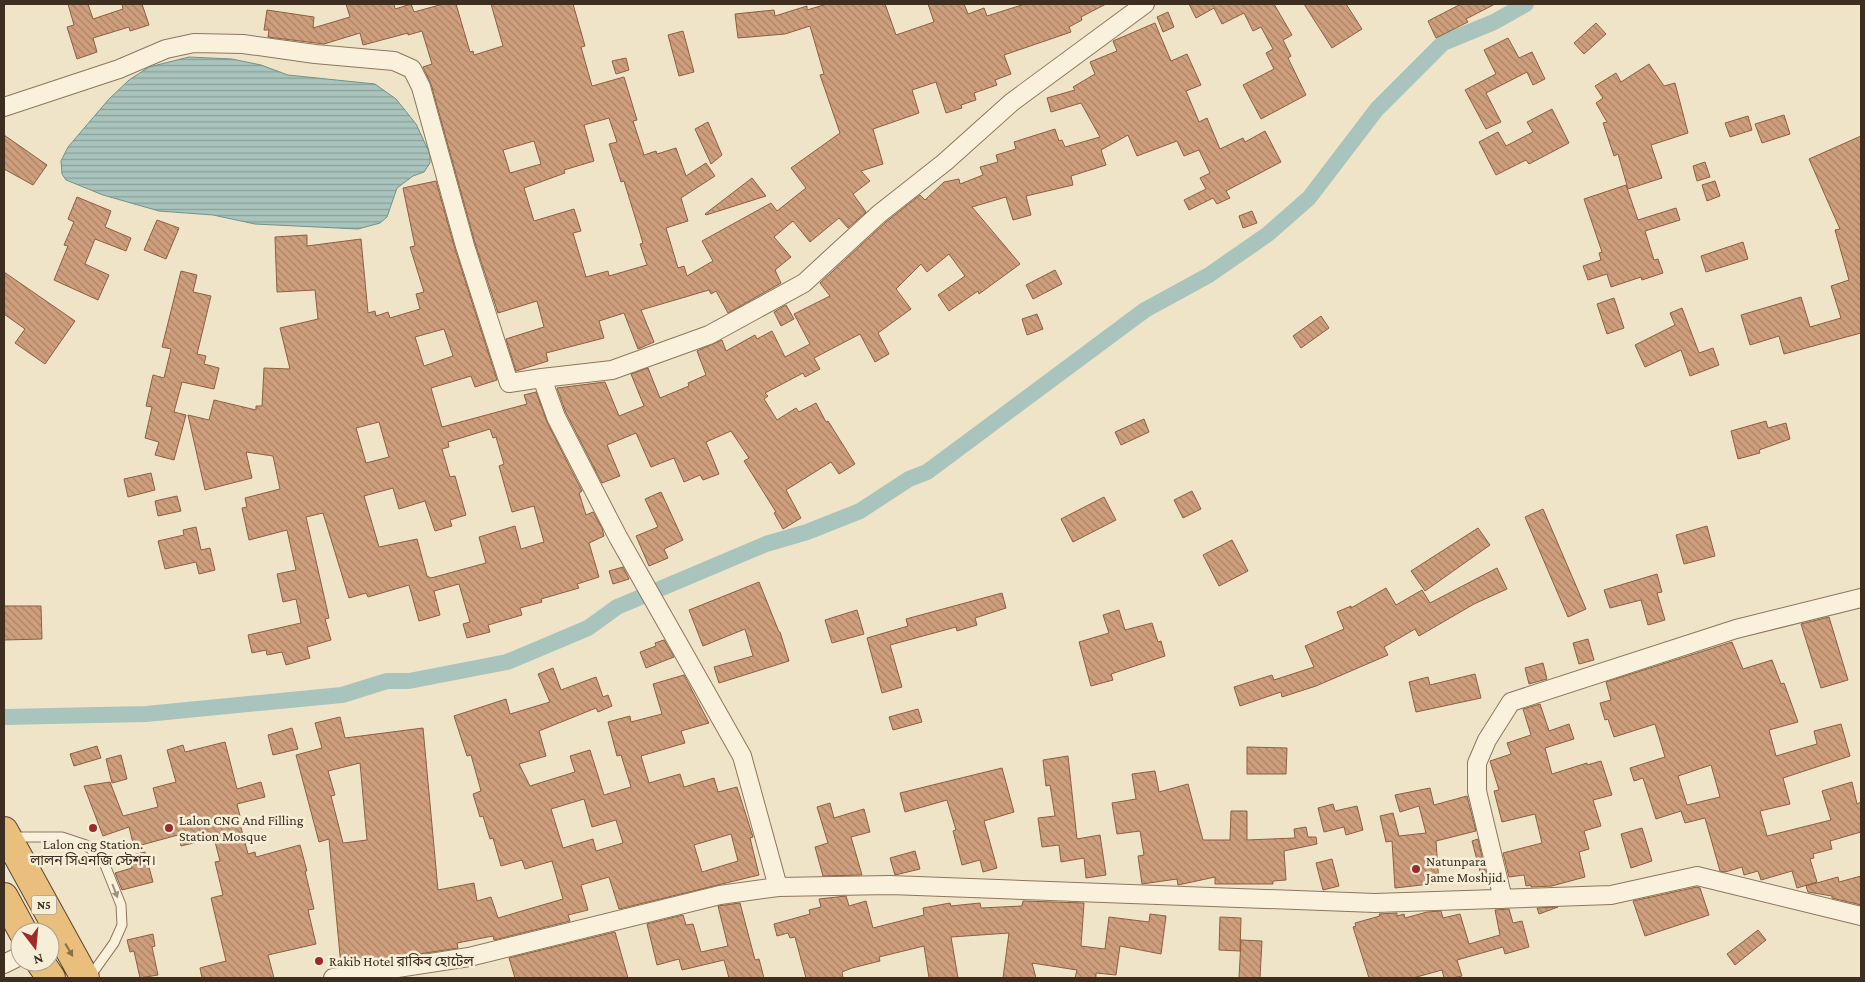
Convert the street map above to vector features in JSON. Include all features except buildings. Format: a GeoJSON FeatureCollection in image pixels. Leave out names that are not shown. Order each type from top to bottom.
{"type":"FeatureCollection","features":[{"type":"Feature","properties":{"kind":"highway","name":"N5"},"geometry":{"type":"LineString","coordinates":[[5,834],[87,978]]}},
{"type":"Feature","properties":{"kind":"highway","name":"N5"},"geometry":{"type":"LineString","coordinates":[[4,897],[17,922]]}},
{"type":"Feature","properties":{"kind":"street"},"geometry":{"type":"LineString","coordinates":[[4,106],[119,69],[166,49],[194,43],[243,44],[315,54],[394,61],[412,69],[422,87],[466,246],[509,383],[612,370],[710,335],[804,283],[880,214],[945,162],[1012,102],[1145,4]]}},
{"type":"Feature","properties":{"kind":"street"},"geometry":{"type":"LineString","coordinates":[[542,378],[556,417],[618,538],[683,648],[742,756],[778,887]]}},
{"type":"Feature","properties":{"kind":"street"},"geometry":{"type":"LineString","coordinates":[[1503,899],[1477,791],[1477,763],[1487,740],[1511,702],[1736,629],[1861,598]]}},
{"type":"Feature","properties":{"kind":"street"},"geometry":{"type":"LineString","coordinates":[[332,978],[469,957],[720,895],[778,887],[890,885],[1376,903],[1611,896],[1697,876],[1861,916]]}},
{"type":"Feature","properties":{"kind":"lane"},"geometry":{"type":"LineString","coordinates":[[5,834],[62,837],[86,845],[103,860],[121,905],[122,925],[114,943],[87,978]]}},
{"type":"Feature","properties":{"kind":"water"},"geometry":{"type":"Polygon","coordinates":[[[189,57],[232,59],[261,65],[288,75],[375,84],[396,99],[416,124],[430,154],[430,163],[424,172],[413,176],[397,188],[387,217],[380,223],[358,229],[255,224],[213,215],[159,211],[103,195],[66,180],[62,174],[61,161],[68,147],[109,99],[129,80],[149,67],[189,57]]]}},
{"type":"Feature","properties":{"kind":"waterway"},"geometry":{"type":"LineString","coordinates":[[4,717],[146,714],[342,695],[387,681],[409,681],[507,662],[588,628],[617,607],[766,544],[807,532],[860,511],[909,479],[927,472],[1145,310],[1209,275],[1268,234],[1309,198],[1377,109],[1443,43],[1494,22],[1526,4]]}},
{"type":"Feature","properties":{"kind":"place","name":"Lalon cng Station. লালন সিএনজি স্টেশন।"},"geometry":{"type":"Point","coordinates":[93,828]}},
{"type":"Feature","properties":{"kind":"place","name":"Lalon CNG And Filling Station Mosque"},"geometry":{"type":"Point","coordinates":[169,828]}},
{"type":"Feature","properties":{"kind":"place","name":"Natunpara Jame Moshjid."},"geometry":{"type":"Point","coordinates":[1416,869]}},
{"type":"Feature","properties":{"kind":"place","name":"Rakib Hotel রাকিব হোটেল"},"geometry":{"type":"Point","coordinates":[319,961]}}]}
